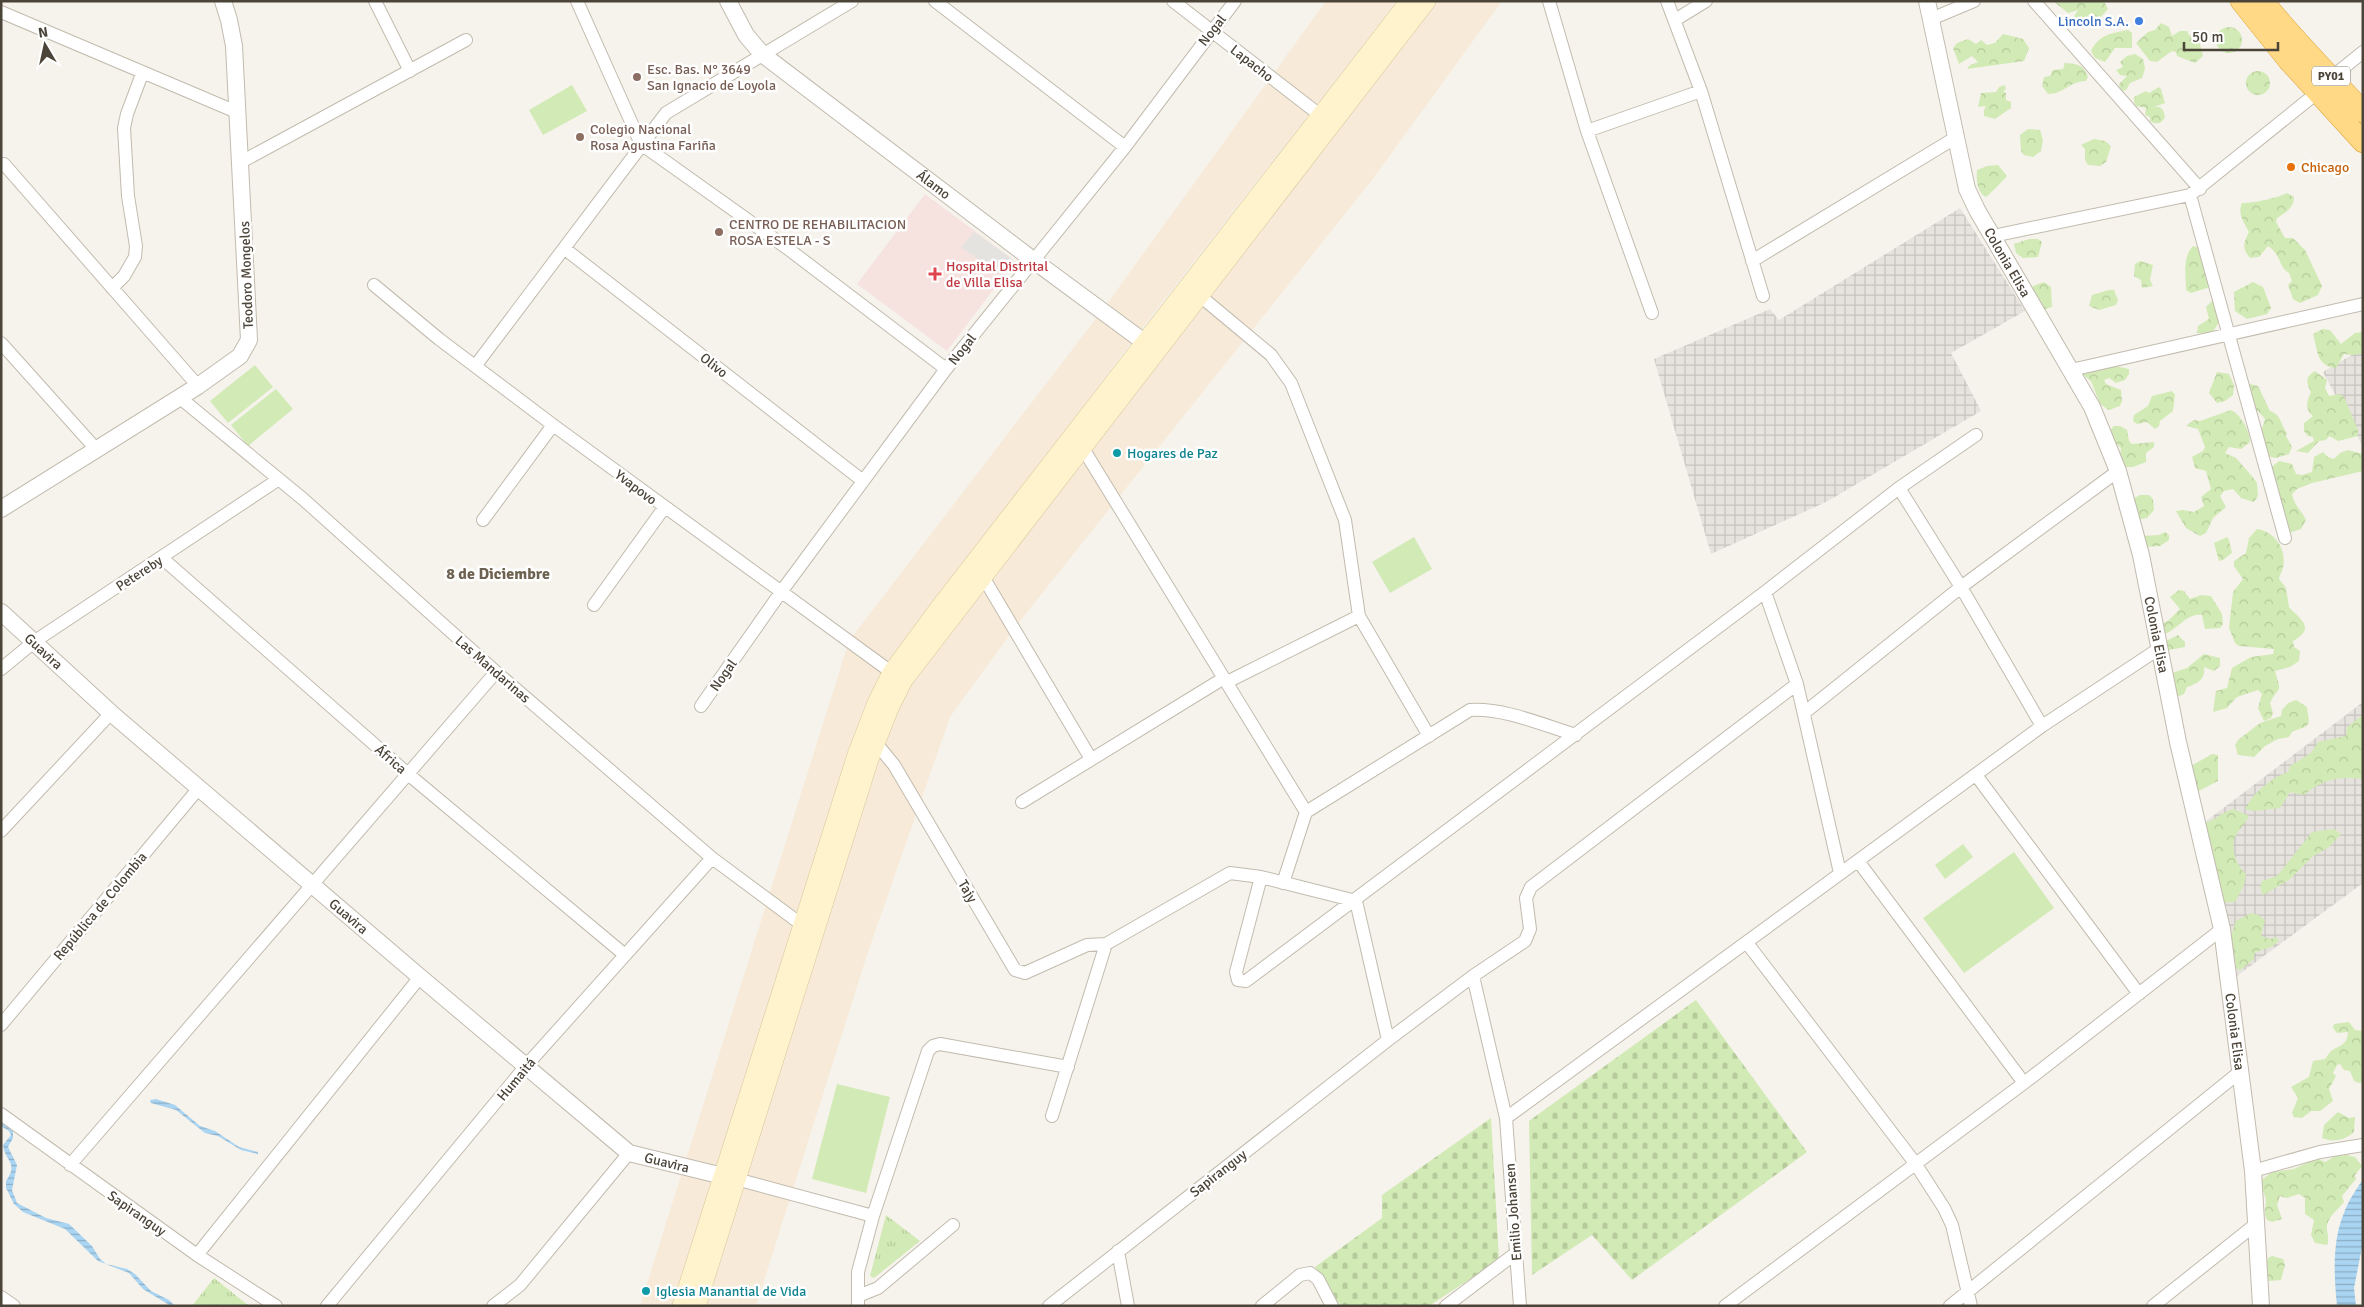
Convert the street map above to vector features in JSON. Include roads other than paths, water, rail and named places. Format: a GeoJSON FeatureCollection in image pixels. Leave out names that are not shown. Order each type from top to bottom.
{"type":"FeatureCollection","features":[{"type":"Feature","properties":{"kind":"highway"},"geometry":{"type":"LineString","coordinates":[[2230,1],[2292,51]]}},
{"type":"Feature","properties":{"kind":"highway","name":"PY01"},"geometry":{"type":"LineString","coordinates":[[2240,1],[2325,84],[2363,112]]}},
{"type":"Feature","properties":{"kind":"highway","name":"PY01"},"geometry":{"type":"LineString","coordinates":[[2263,1],[2292,51]]}},
{"type":"Feature","properties":{"kind":"highway"},"geometry":{"type":"LineString","coordinates":[[2273,1],[2284,16],[2292,51]]}},
{"type":"Feature","properties":{"kind":"highway","name":"PY01"},"geometry":{"type":"LineString","coordinates":[[2325,84],[2363,142]]}},
{"type":"Feature","properties":{"kind":"main road"},"geometry":{"type":"LineString","coordinates":[[1150,346],[1199,295],[1410,1]]}},
{"type":"Feature","properties":{"kind":"main road"},"geometry":{"type":"LineString","coordinates":[[682,1306],[729,1177],[871,737],[877,703],[1150,346],[1326,120],[1426,1]]}},
{"type":"Feature","properties":{"kind":"main road"},"geometry":{"type":"LineString","coordinates":[[696,1306],[729,1177]]}},
{"type":"Feature","properties":{"kind":"street","name":"Teodoro Mongelos"},"geometry":{"type":"LineString","coordinates":[[1,509],[198,386],[240,356],[249,340],[239,113],[234,46],[223,1]]}},
{"type":"Feature","properties":{"kind":"street"},"geometry":{"type":"LineString","coordinates":[[375,1],[410,70]]}},
{"type":"Feature","properties":{"kind":"street"},"geometry":{"type":"LineString","coordinates":[[577,1],[641,144],[787,248],[946,369]]}},
{"type":"Feature","properties":{"kind":"street","name":"Álamo"},"geometry":{"type":"LineString","coordinates":[[728,1],[746,35],[762,54],[1033,260],[1150,346]]}},
{"type":"Feature","properties":{"kind":"street"},"geometry":{"type":"LineString","coordinates":[[476,365],[666,113],[852,1]]}},
{"type":"Feature","properties":{"kind":"street"},"geometry":{"type":"LineString","coordinates":[[935,1],[1126,147]]}},
{"type":"Feature","properties":{"kind":"street","name":"Lapacho"},"geometry":{"type":"LineString","coordinates":[[1172,1],[1326,120]]}},
{"type":"Feature","properties":{"kind":"street","name":"Nogal"},"geometry":{"type":"LineString","coordinates":[[701,706],[781,592],[946,369],[1126,147],[1235,1]]}},
{"type":"Feature","properties":{"kind":"street"},"geometry":{"type":"LineString","coordinates":[[1548,1],[1587,131],[1652,313]]}},
{"type":"Feature","properties":{"kind":"street"},"geometry":{"type":"LineString","coordinates":[[1668,1],[1701,91],[1763,296]]}},
{"type":"Feature","properties":{"kind":"street"},"geometry":{"type":"LineString","coordinates":[[1675,20],[1706,1]]}},
{"type":"Feature","properties":{"kind":"street","name":"Colonia Elisa"},"geometry":{"type":"LineString","coordinates":[[1927,1],[1967,189],[2092,408],[2118,471],[2142,555],[2178,742],[2222,929],[2253,1170],[2261,1306]]}},
{"type":"Feature","properties":{"kind":"street"},"geometry":{"type":"LineString","coordinates":[[1931,19],[1974,1]]}},
{"type":"Feature","properties":{"kind":"street"},"geometry":{"type":"LineString","coordinates":[[2034,1],[2195,192],[2228,335],[2284,538]]}},
{"type":"Feature","properties":{"kind":"street"},"geometry":{"type":"LineString","coordinates":[[1,12],[142,74],[239,113]]}},
{"type":"Feature","properties":{"kind":"street"},"geometry":{"type":"LineString","coordinates":[[241,162],[466,40]]}},
{"type":"Feature","properties":{"kind":"street"},"geometry":{"type":"LineString","coordinates":[[1993,236],[2195,192],[2363,52]]}},
{"type":"Feature","properties":{"kind":"street"},"geometry":{"type":"LineString","coordinates":[[112,288],[124,276],[135,257],[135,230],[128,196],[124,128],[127,114],[142,74]]}},
{"type":"Feature","properties":{"kind":"street"},"geometry":{"type":"LineString","coordinates":[[1587,131],[1701,91]]}},
{"type":"Feature","properties":{"kind":"street"},"geometry":{"type":"LineString","coordinates":[[1752,262],[1956,138]]}},
{"type":"Feature","properties":{"kind":"street"},"geometry":{"type":"LineString","coordinates":[[4,164],[198,386]]}},
{"type":"Feature","properties":{"kind":"street","name":"Olivo"},"geometry":{"type":"LineString","coordinates":[[565,249],[863,481]]}},
{"type":"Feature","properties":{"kind":"street","name":"Yvapovo"},"geometry":{"type":"LineString","coordinates":[[374,285],[439,339],[476,365],[552,425],[898,677]]}},
{"type":"Feature","properties":{"kind":"street"},"geometry":{"type":"LineString","coordinates":[[1199,295],[1271,355],[1291,383],[1345,520],[1359,616],[1428,736]]}},
{"type":"Feature","properties":{"kind":"street"},"geometry":{"type":"LineString","coordinates":[[2071,370],[2363,304]]}},
{"type":"Feature","properties":{"kind":"street"},"geometry":{"type":"LineString","coordinates":[[1,343],[96,449]]}},
{"type":"Feature","properties":{"kind":"street","name":"Las Mandarinas"},"geometry":{"type":"LineString","coordinates":[[179,397],[278,479],[496,672],[712,858],[808,929]]}},
{"type":"Feature","properties":{"kind":"street"},"geometry":{"type":"LineString","coordinates":[[483,520],[552,425]]}},
{"type":"Feature","properties":{"kind":"street"},"geometry":{"type":"LineString","coordinates":[[1261,877],[1236,972],[1238,980],[1242,981],[1246,981],[1356,901],[1765,592],[1899,488],[1976,435]]}},
{"type":"Feature","properties":{"kind":"street"},"geometry":{"type":"LineString","coordinates":[[1078,440],[1306,812]]}},
{"type":"Feature","properties":{"kind":"street"},"geometry":{"type":"LineString","coordinates":[[1804,713],[1961,587],[2118,471]]}},
{"type":"Feature","properties":{"kind":"street","name":"Petereby"},"geometry":{"type":"LineString","coordinates":[[1,669],[35,641],[278,479]]}},
{"type":"Feature","properties":{"kind":"street"},"geometry":{"type":"LineString","coordinates":[[1899,488],[1961,587],[2042,726]]}},
{"type":"Feature","properties":{"kind":"street"},"geometry":{"type":"LineString","coordinates":[[594,605],[664,508]]}},
{"type":"Feature","properties":{"kind":"street","name":"África"},"geometry":{"type":"LineString","coordinates":[[162,558],[408,774],[625,955]]}},
{"type":"Feature","properties":{"kind":"street"},"geometry":{"type":"LineString","coordinates":[[979,570],[1092,759]]}},
{"type":"Feature","properties":{"kind":"street"},"geometry":{"type":"LineString","coordinates":[[1765,592],[1797,684],[1840,874]]}},
{"type":"Feature","properties":{"kind":"street","name":"Guavira"},"geometry":{"type":"LineString","coordinates":[[1,612],[112,713],[525,1067],[629,1153],[729,1177]]}},
{"type":"Feature","properties":{"kind":"street"},"geometry":{"type":"LineString","coordinates":[[1022,802],[1225,680],[1359,616]]}},
{"type":"Feature","properties":{"kind":"street"},"geometry":{"type":"LineString","coordinates":[[1506,1118],[2042,726],[2160,648]]}},
{"type":"Feature","properties":{"kind":"street"},"geometry":{"type":"LineString","coordinates":[[70,1166],[496,672]]}},
{"type":"Feature","properties":{"kind":"street","name":"Sapiranguy"},"geometry":{"type":"LineString","coordinates":[[1049,1306],[1388,1040],[1473,976],[1525,941],[1529,936],[1526,898],[1531,887],[1797,684]]}},
{"type":"Feature","properties":{"kind":"street"},"geometry":{"type":"LineString","coordinates":[[1283,883],[1306,812],[1470,710],[1482,710],[1576,735]]}},
{"type":"Feature","properties":{"kind":"street"},"geometry":{"type":"LineString","coordinates":[[1,831],[112,713]]}},
{"type":"Feature","properties":{"kind":"street","name":"Tajy"},"geometry":{"type":"LineString","coordinates":[[871,737],[894,765],[1015,970],[1025,973],[1087,945],[1106,944]]}},
{"type":"Feature","properties":{"kind":"street"},"geometry":{"type":"LineString","coordinates":[[1976,775],[2139,994]]}},
{"type":"Feature","properties":{"kind":"street","name":"República de Colombia"},"geometry":{"type":"LineString","coordinates":[[1,1025],[200,788]]}},
{"type":"Feature","properties":{"kind":"street","name":"Humaitá"},"geometry":{"type":"LineString","coordinates":[[328,1306],[525,1067],[712,858]]}},
{"type":"Feature","properties":{"kind":"street"},"geometry":{"type":"LineString","coordinates":[[1858,861],[2024,1083]]}},
{"type":"Feature","properties":{"kind":"street"},"geometry":{"type":"LineString","coordinates":[[1052,1116],[1106,944],[1230,873],[1261,877],[1356,901]]}},
{"type":"Feature","properties":{"kind":"street"},"geometry":{"type":"LineString","coordinates":[[1356,901],[1388,1040]]}},
{"type":"Feature","properties":{"kind":"street"},"geometry":{"type":"LineString","coordinates":[[1725,1306],[2024,1083],[2222,929]]}},
{"type":"Feature","properties":{"kind":"street"},"geometry":{"type":"LineString","coordinates":[[1747,943],[1915,1163],[1952,1225],[1971,1306]]}},
{"type":"Feature","properties":{"kind":"street","name":"Emilio Johansen"},"geometry":{"type":"LineString","coordinates":[[1473,976],[1506,1118],[1520,1306]]}},
{"type":"Feature","properties":{"kind":"street"},"geometry":{"type":"LineString","coordinates":[[197,1255],[420,977]]}},
{"type":"Feature","properties":{"kind":"street"},"geometry":{"type":"LineString","coordinates":[[858,1301],[858,1272],[873,1216],[928,1051],[933,1046],[940,1044],[1068,1067]]}},
{"type":"Feature","properties":{"kind":"street"},"geometry":{"type":"LineString","coordinates":[[1950,1306],[2241,1070]]}},
{"type":"Feature","properties":{"kind":"street","name":"Sapiranguy"},"geometry":{"type":"LineString","coordinates":[[1,1114],[70,1166],[197,1255],[276,1306]]}},
{"type":"Feature","properties":{"kind":"street"},"geometry":{"type":"LineString","coordinates":[[2253,1170],[2320,1152],[2361,1144]]}},
{"type":"Feature","properties":{"kind":"street"},"geometry":{"type":"LineString","coordinates":[[493,1306],[520,1285],[629,1153]]}},
{"type":"Feature","properties":{"kind":"street"},"geometry":{"type":"LineString","coordinates":[[729,1177],[873,1216]]}},
{"type":"Feature","properties":{"kind":"street"},"geometry":{"type":"LineString","coordinates":[[2153,1306],[2256,1224]]}},
{"type":"Feature","properties":{"kind":"street"},"geometry":{"type":"LineString","coordinates":[[858,1301],[878,1288],[953,1226]]}},
{"type":"Feature","properties":{"kind":"street"},"geometry":{"type":"LineString","coordinates":[[1118,1250],[1128,1306]]}},
{"type":"Feature","properties":{"kind":"street"},"geometry":{"type":"LineString","coordinates":[[1446,1306],[1516,1253]]}},
{"type":"Feature","properties":{"kind":"street"},"geometry":{"type":"LineString","coordinates":[[1262,1306],[1300,1276],[1310,1274],[1318,1279],[1332,1306]]}},
{"type":"Feature","properties":{"kind":"street"},"geometry":{"type":"LineString","coordinates":[[1,1297],[14,1306]]}},
{"type":"Feature","properties":{"kind":"water"},"geometry":{"type":"Polygon","coordinates":[[[156,1099],[175,1105],[200,1126],[215,1131],[239,1147],[258,1152],[258,1154],[241,1150],[218,1136],[205,1133],[176,1110],[151,1103],[150,1100],[156,1099]]]}},
{"type":"Feature","properties":{"kind":"water"},"geometry":{"type":"Polygon","coordinates":[[[1,1120],[13,1131],[13,1138],[8,1147],[17,1165],[12,1190],[17,1203],[46,1218],[69,1224],[92,1246],[100,1259],[106,1264],[127,1269],[135,1274],[151,1291],[169,1300],[175,1306],[171,1306],[143,1289],[129,1273],[98,1261],[65,1229],[23,1212],[14,1204],[6,1188],[6,1181],[10,1175],[11,1166],[3,1145],[11,1135],[9,1131],[1,1126],[1,1120]]]}},
{"type":"Feature","properties":{"kind":"water"},"geometry":{"type":"Polygon","coordinates":[[[2363,1179],[2363,1242],[2354,1288],[2356,1306],[2337,1306],[2335,1271],[2337,1235],[2352,1196],[2363,1179]]]}},
{"type":"Feature","properties":{"kind":"place","name":"Lincoln S.A."},"geometry":{"type":"Point","coordinates":[2139,21]}},
{"type":"Feature","properties":{"kind":"place","name":"Esc. Bas. N° 3649 San Ignacio de Loyola"},"geometry":{"type":"Point","coordinates":[637,77]}},
{"type":"Feature","properties":{"kind":"place","name":"Colegio Nacional Rosa Agustina Fariña"},"geometry":{"type":"Point","coordinates":[580,137]}},
{"type":"Feature","properties":{"kind":"place","name":"Chicago"},"geometry":{"type":"Point","coordinates":[2291,167]}},
{"type":"Feature","properties":{"kind":"place","name":"CENTRO DE REHABILITACION ROSA ESTELA - S"},"geometry":{"type":"Point","coordinates":[719,232]}},
{"type":"Feature","properties":{"kind":"place","name":"Hospital Distrital de Villa Elisa"},"geometry":{"type":"Point","coordinates":[935,274]}},
{"type":"Feature","properties":{"kind":"place","name":"Hogares de Paz"},"geometry":{"type":"Point","coordinates":[1117,453]}},
{"type":"Feature","properties":{"kind":"place","name":"Iglesia Manantial de Vida"},"geometry":{"type":"Point","coordinates":[646,1291]}},
{"type":"Feature","properties":{"kind":"district","name":"8 de Diciembre"},"geometry":{"type":"Point","coordinates":[498,573]}}]}
